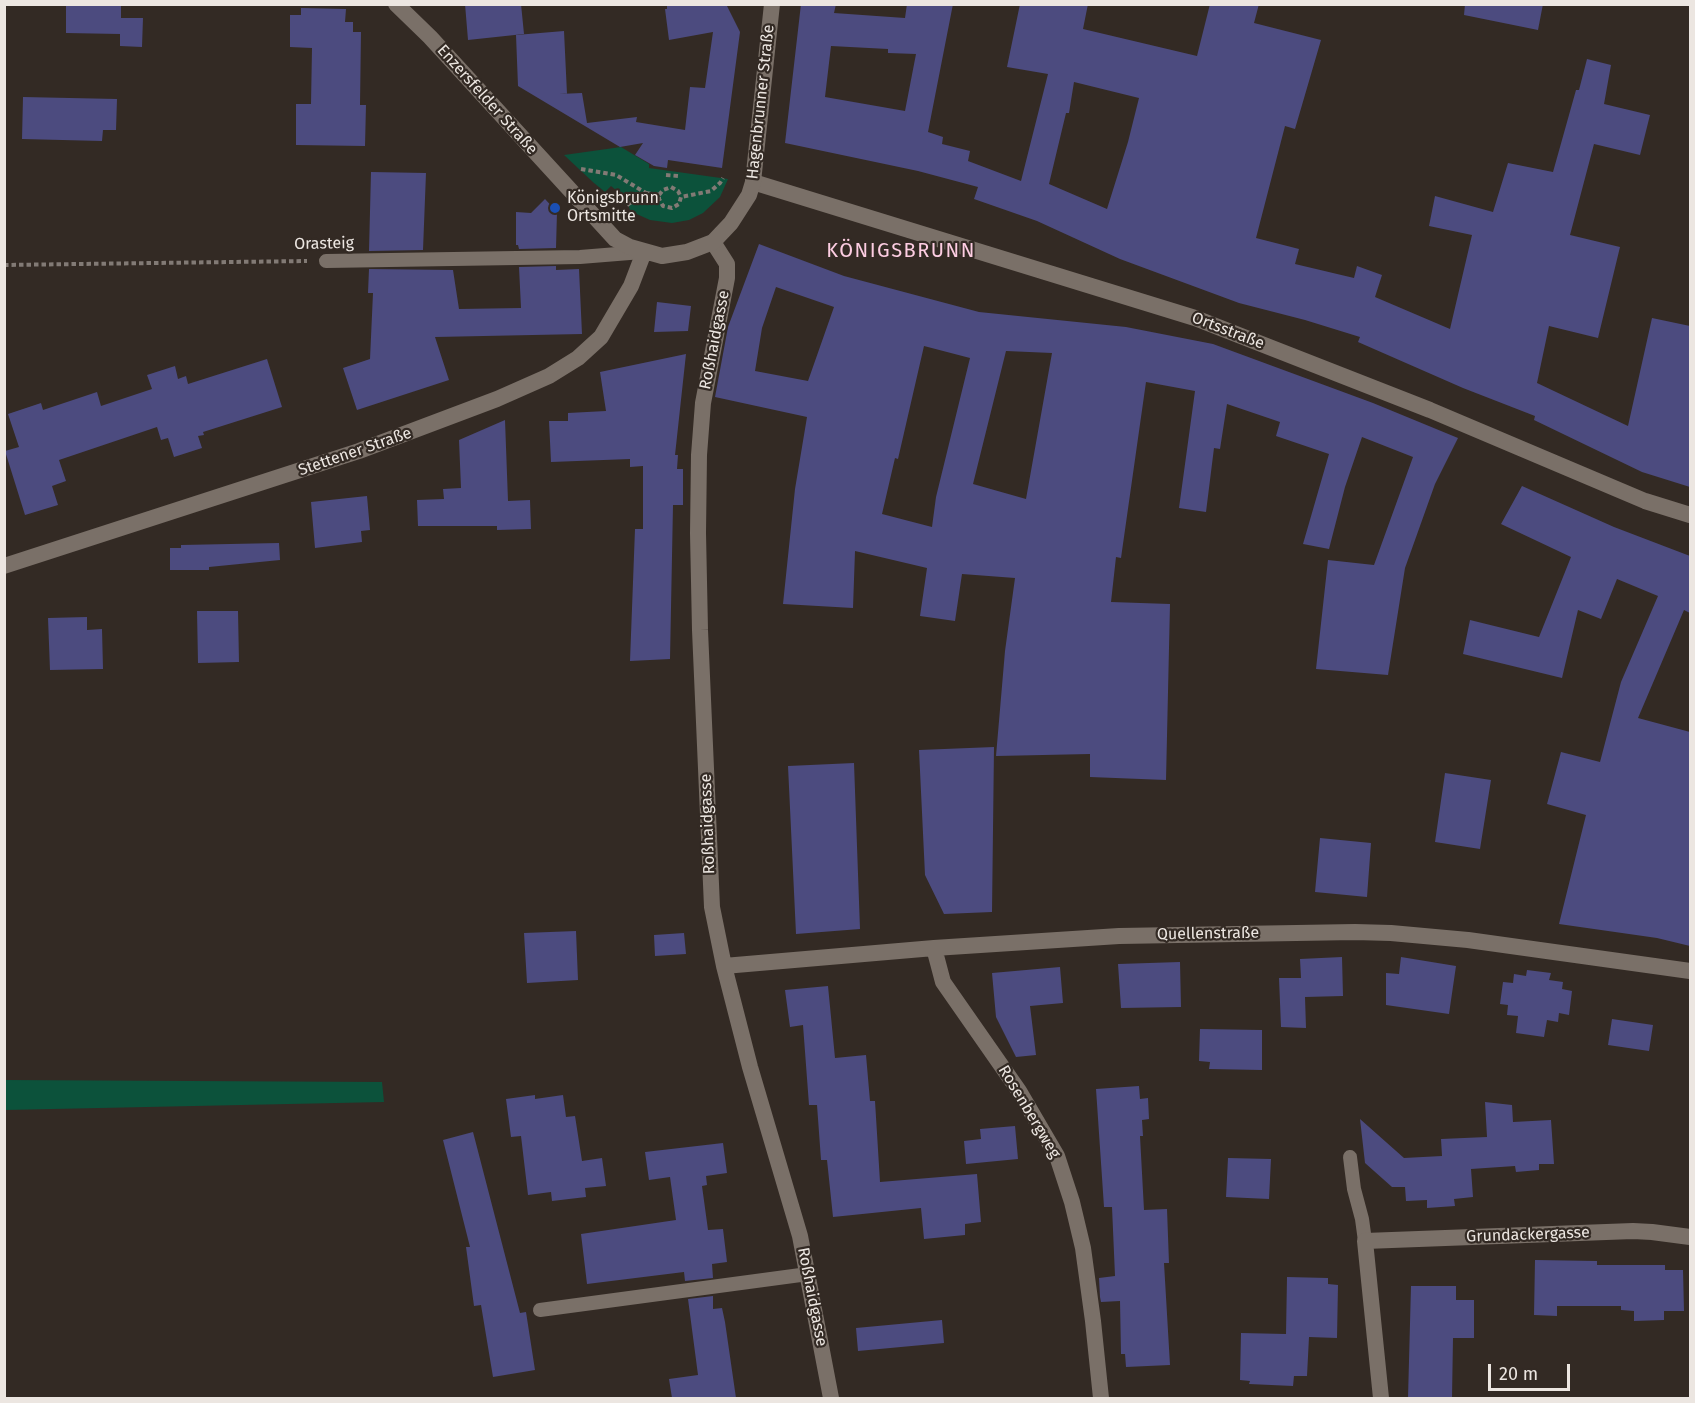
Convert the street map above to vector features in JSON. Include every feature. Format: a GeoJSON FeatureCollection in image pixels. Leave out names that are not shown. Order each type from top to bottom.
{"type":"FeatureCollection","features":[{"type":"Feature","properties":{"kind":"street","name":"Enzersfelder Straße"},"geometry":{"type":"LineString","coordinates":[[396,4],[430,37],[576,197]]}},
{"type":"Feature","properties":{"kind":"street","name":"Hagenbrunner Straße"},"geometry":{"type":"LineString","coordinates":[[576,197],[615,238],[644,252],[673,256],[713,242],[731,224],[742,208],[753,182],[772,4]]}},
{"type":"Feature","properties":{"kind":"street","name":"Ortsstraße"},"geometry":{"type":"LineString","coordinates":[[753,182],[1196,318],[1430,410],[1645,501],[1690,515]]}},
{"type":"Feature","properties":{"kind":"street","name":"Roßhaidgasse"},"geometry":{"type":"LineString","coordinates":[[713,242],[727,264],[727,278],[703,403],[699,455],[698,533],[700,630],[714,924],[750,1067],[800,1236],[831,1398]]}},
{"type":"Feature","properties":{"kind":"street","name":"Stettener Straße"},"geometry":{"type":"LineString","coordinates":[[4,566],[359,451],[487,403],[549,376],[578,358],[601,337],[631,286],[644,252]]}},
{"type":"Feature","properties":{"kind":"street","name":"Quellenstraße"},"geometry":{"type":"LineString","coordinates":[[724,966],[934,948],[1142,934],[1390,933],[1468,940],[1690,971]]}},
{"type":"Feature","properties":{"kind":"street","name":"Rosenbergweg"},"geometry":{"type":"LineString","coordinates":[[934,948],[943,982],[1019,1091],[1057,1156],[1072,1202],[1083,1248],[1094,1321],[1101,1398]]}},
{"type":"Feature","properties":{"kind":"street","name":"Grundackergasse"},"geometry":{"type":"LineString","coordinates":[[1365,1241],[1633,1232],[1690,1237]]}},
{"type":"Feature","properties":{"kind":"street"},"geometry":{"type":"LineString","coordinates":[[1365,1241],[1381,1398]]}},
{"type":"Feature","properties":{"kind":"lane","name":"Orasteig"},"geometry":{"type":"LineString","coordinates":[[326,261],[580,257],[644,252]]}},
{"type":"Feature","properties":{"kind":"lane"},"geometry":{"type":"LineString","coordinates":[[1350,1157],[1365,1241]]}},
{"type":"Feature","properties":{"kind":"lane"},"geometry":{"type":"LineString","coordinates":[[540,1310],[808,1274]]}},
{"type":"Feature","properties":{"kind":"path"},"geometry":{"type":"LineString","coordinates":[[579,169],[616,175],[646,193],[659,195]]}},
{"type":"Feature","properties":{"kind":"path"},"geometry":{"type":"LineString","coordinates":[[666,175],[678,176]]}},
{"type":"Feature","properties":{"kind":"path"},"geometry":{"type":"LineString","coordinates":[[670,187],[672,176]]}},
{"type":"Feature","properties":{"kind":"path"},"geometry":{"type":"LineString","coordinates":[[681,197],[711,191],[723,178]]}},
{"type":"Feature","properties":{"kind":"path"},"geometry":{"type":"LineString","coordinates":[[670,187],[678,191],[681,197],[678,204],[669,208],[663,206],[659,195],[670,187]]}},
{"type":"Feature","properties":{"kind":"path"},"geometry":{"type":"LineString","coordinates":[[627,205],[646,193]]}},
{"type":"Feature","properties":{"kind":"path","name":"Orasteig"},"geometry":{"type":"LineString","coordinates":[[4,265],[326,261]]}},
{"type":"Feature","properties":{"kind":"green space"},"geometry":{"type":"Polygon","coordinates":[[[621,147],[649,164],[649,168],[728,179],[720,197],[703,213],[689,220],[672,223],[650,220],[630,211],[629,206],[621,203],[623,196],[611,186],[605,192],[564,155],[621,147]]]}},
{"type":"Feature","properties":{"kind":"green space"},"geometry":{"type":"Polygon","coordinates":[[[5,1080],[382,1082],[384,1102],[5,1110],[5,1080]]]}},
{"type":"Feature","properties":{"kind":"building"},"geometry":{"type":"Polygon","coordinates":[[[66,4],[121,4],[121,18],[143,18],[142,47],[120,46],[120,34],[66,33],[66,4]]]}},
{"type":"Feature","properties":{"kind":"building"},"geometry":{"type":"Polygon","coordinates":[[[465,4],[521,4],[524,34],[468,40],[465,4]]]}},
{"type":"Feature","properties":{"kind":"building"},"geometry":{"type":"Polygon","coordinates":[[[667,4],[726,4],[740,32],[722,168],[668,160],[667,168],[654,166],[635,155],[643,143],[620,147],[518,86],[516,35],[564,31],[567,94],[582,93],[587,123],[637,117],[636,122],[685,130],[690,87],[705,88],[713,32],[669,40],[665,9],[667,9],[667,4]]]}},
{"type":"Feature","properties":{"kind":"building"},"geometry":{"type":"Polygon","coordinates":[[[801,4],[836,4],[834,13],[905,18],[907,4],[953,4],[928,132],[943,137],[942,144],[970,151],[968,161],[1021,181],[1048,74],[1007,67],[1020,4],[1088,4],[1083,29],[1197,56],[1210,4],[1259,4],[1254,23],[1321,40],[1295,129],[1285,126],[1256,238],[1299,249],[1295,264],[1354,278],[1357,266],[1382,275],[1375,297],[1450,329],[1472,235],[1429,226],[1435,196],[1493,212],[1508,163],[1553,172],[1587,59],[1611,65],[1604,104],[1650,115],[1640,155],[1594,144],[1570,235],[1620,247],[1598,338],[1549,326],[1537,383],[1628,426],[1652,318],[1690,326],[1690,487],[1642,472],[1534,420],[1535,416],[1463,388],[1358,342],[1360,337],[1239,303],[1120,259],[1037,221],[974,199],[978,187],[918,171],[785,143],[801,4]],[[831,46],[825,97],[905,111],[916,54],[888,53],[888,49],[831,46]],[[1074,82],[1069,113],[1066,113],[1049,184],[1107,209],[1139,98],[1074,82]]]}},
{"type":"Feature","properties":{"kind":"building"},"geometry":{"type":"Polygon","coordinates":[[[1465,4],[1543,4],[1538,30],[1464,15],[1465,4]]]}},
{"type":"Feature","properties":{"kind":"building"},"geometry":{"type":"Polygon","coordinates":[[[301,8],[346,9],[345,22],[353,22],[353,32],[361,32],[360,105],[366,105],[365,146],[296,145],[296,104],[311,104],[312,48],[290,47],[290,15],[301,15],[301,8]]]}},
{"type":"Feature","properties":{"kind":"building"},"geometry":{"type":"Polygon","coordinates":[[[23,97],[117,99],[116,130],[103,130],[102,141],[22,139],[23,97]]]}},
{"type":"Feature","properties":{"kind":"building"},"geometry":{"type":"Polygon","coordinates":[[[371,172],[426,173],[423,250],[369,251],[371,172]]]}},
{"type":"Feature","properties":{"kind":"building"},"geometry":{"type":"Polygon","coordinates":[[[545,199],[557,212],[556,248],[519,249],[516,245],[516,212],[531,213],[545,199]]]}},
{"type":"Feature","properties":{"kind":"building"},"geometry":{"type":"Polygon","coordinates":[[[759,244],[844,276],[979,312],[1126,327],[1213,344],[1373,403],[1458,438],[1435,484],[1405,568],[1388,675],[1316,669],[1328,560],[1374,565],[1413,457],[1362,437],[1345,487],[1329,549],[1303,544],[1329,454],[1276,436],[1280,422],[1227,404],[1220,449],[1214,448],[1206,512],[1179,508],[1195,391],[1146,382],[1121,558],[1116,557],[1111,602],[1170,604],[1166,780],[1090,777],[1090,754],[996,756],[1005,651],[1015,578],[962,574],[955,621],[920,616],[927,568],[855,551],[853,608],[783,604],[795,489],[807,417],[715,397],[728,327],[759,244]],[[776,287],[762,328],[755,371],[808,381],[834,307],[776,287]],[[924,346],[898,459],[895,458],[882,514],[932,527],[936,497],[970,358],[924,346]],[[1006,351],[973,484],[1026,499],[1052,353],[1006,351]]]}},
{"type":"Feature","properties":{"kind":"building"},"geometry":{"type":"Polygon","coordinates":[[[556,266],[556,270],[579,269],[582,334],[435,337],[449,380],[357,410],[343,368],[370,359],[373,293],[368,293],[369,269],[453,270],[459,309],[521,308],[519,267],[556,266]]]}},
{"type":"Feature","properties":{"kind":"building"},"geometry":{"type":"Polygon","coordinates":[[[657,302],[691,306],[688,331],[654,332],[657,302]]]}},
{"type":"Feature","properties":{"kind":"building"},"geometry":{"type":"Polygon","coordinates":[[[686,354],[675,455],[678,455],[677,469],[683,469],[683,505],[673,505],[670,659],[630,661],[635,529],[643,529],[643,466],[630,467],[630,459],[551,462],[549,421],[568,421],[568,413],[606,411],[600,372],[686,354]]]}},
{"type":"Feature","properties":{"kind":"building"},"geometry":{"type":"Polygon","coordinates":[[[267,359],[282,407],[203,432],[204,435],[198,436],[202,448],[174,457],[168,438],[161,440],[157,427],[59,460],[66,481],[52,486],[58,505],[25,515],[5,451],[19,447],[8,414],[41,403],[43,410],[97,392],[101,406],[152,389],[147,375],[175,366],[178,379],[186,376],[188,384],[267,359]]]}},
{"type":"Feature","properties":{"kind":"building"},"geometry":{"type":"Polygon","coordinates":[[[505,420],[508,501],[530,500],[531,529],[497,530],[497,526],[418,526],[417,500],[444,499],[443,489],[461,488],[459,440],[505,420]]]}},
{"type":"Feature","properties":{"kind":"building"},"geometry":{"type":"Polygon","coordinates":[[[1522,486],[1614,527],[1690,556],[1690,613],[1684,610],[1638,718],[1690,732],[1690,946],[1657,938],[1559,924],[1586,815],[1547,804],[1561,752],[1600,762],[1621,682],[1658,596],[1617,579],[1601,619],[1578,610],[1562,678],[1463,654],[1470,620],[1539,637],[1571,557],[1501,524],[1522,486]]]}},
{"type":"Feature","properties":{"kind":"building"},"geometry":{"type":"Polygon","coordinates":[[[367,496],[370,530],[361,531],[362,542],[315,548],[311,502],[367,496]]]}},
{"type":"Feature","properties":{"kind":"building"},"geometry":{"type":"Polygon","coordinates":[[[279,543],[280,560],[209,567],[209,570],[170,570],[170,548],[181,548],[181,545],[279,543]]]}},
{"type":"Feature","properties":{"kind":"building"},"geometry":{"type":"Polygon","coordinates":[[[197,611],[238,611],[239,662],[198,663],[197,611]]]}},
{"type":"Feature","properties":{"kind":"building"},"geometry":{"type":"Polygon","coordinates":[[[87,617],[87,630],[102,629],[103,669],[50,670],[48,618],[87,617]]]}},
{"type":"Feature","properties":{"kind":"building"},"geometry":{"type":"Polygon","coordinates":[[[994,747],[992,912],[944,914],[925,875],[919,750],[994,747]]]}},
{"type":"Feature","properties":{"kind":"building"},"geometry":{"type":"Polygon","coordinates":[[[854,763],[860,929],[796,934],[788,766],[854,763]]]}},
{"type":"Feature","properties":{"kind":"building"},"geometry":{"type":"Polygon","coordinates":[[[1445,773],[1491,780],[1480,849],[1435,842],[1445,773]]]}},
{"type":"Feature","properties":{"kind":"building"},"geometry":{"type":"Polygon","coordinates":[[[1320,838],[1371,843],[1367,897],[1315,892],[1320,838]]]}},
{"type":"Feature","properties":{"kind":"building"},"geometry":{"type":"Polygon","coordinates":[[[576,931],[578,980],[527,983],[524,933],[576,931]]]}},
{"type":"Feature","properties":{"kind":"building"},"geometry":{"type":"Polygon","coordinates":[[[684,933],[686,954],[655,956],[654,935],[684,933]]]}},
{"type":"Feature","properties":{"kind":"building"},"geometry":{"type":"Polygon","coordinates":[[[1342,957],[1343,996],[1305,997],[1306,1028],[1281,1027],[1279,978],[1301,978],[1300,959],[1342,957]]]}},
{"type":"Feature","properties":{"kind":"building"},"geometry":{"type":"Polygon","coordinates":[[[1401,957],[1456,966],[1449,1014],[1386,1005],[1386,973],[1399,974],[1401,957]]]}},
{"type":"Feature","properties":{"kind":"building"},"geometry":{"type":"Polygon","coordinates":[[[1180,962],[1181,1007],[1121,1008],[1118,964],[1180,962]]]}},
{"type":"Feature","properties":{"kind":"building"},"geometry":{"type":"Polygon","coordinates":[[[1060,967],[1063,1003],[1030,1006],[1036,1055],[1016,1057],[996,1017],[992,973],[1060,967]]]}},
{"type":"Feature","properties":{"kind":"building"},"geometry":{"type":"Polygon","coordinates":[[[1527,970],[1551,973],[1549,980],[1563,982],[1562,989],[1572,991],[1569,1015],[1559,1013],[1558,1022],[1547,1020],[1544,1037],[1516,1033],[1518,1016],[1507,1015],[1508,1005],[1500,1004],[1503,982],[1513,983],[1514,974],[1526,976],[1527,970]]]}},
{"type":"Feature","properties":{"kind":"building"},"geometry":{"type":"Polygon","coordinates":[[[828,986],[835,1058],[866,1055],[870,1101],[875,1101],[880,1182],[977,1174],[981,1222],[965,1224],[965,1235],[924,1239],[921,1208],[833,1217],[827,1160],[821,1160],[817,1105],[809,1105],[803,1025],[790,1027],[785,990],[828,986]]]}},
{"type":"Feature","properties":{"kind":"building"},"geometry":{"type":"Polygon","coordinates":[[[1612,1019],[1653,1025],[1649,1051],[1608,1045],[1612,1019]]]}},
{"type":"Feature","properties":{"kind":"building"},"geometry":{"type":"Polygon","coordinates":[[[1200,1029],[1262,1030],[1262,1070],[1209,1069],[1210,1062],[1199,1061],[1200,1029]]]}},
{"type":"Feature","properties":{"kind":"building"},"geometry":{"type":"Polygon","coordinates":[[[1139,1086],[1140,1099],[1148,1098],[1149,1119],[1142,1120],[1143,1136],[1140,1136],[1144,1210],[1167,1209],[1169,1263],[1164,1263],[1170,1365],[1126,1367],[1125,1354],[1121,1354],[1120,1301],[1101,1302],[1100,1297],[1099,1278],[1115,1276],[1112,1207],[1104,1207],[1096,1089],[1139,1086]]]}},
{"type":"Feature","properties":{"kind":"building"},"geometry":{"type":"Polygon","coordinates":[[[535,1095],[535,1099],[563,1095],[566,1117],[575,1116],[582,1161],[602,1158],[606,1186],[585,1188],[586,1197],[552,1201],[551,1192],[528,1195],[521,1136],[511,1137],[506,1099],[535,1095]]]}},
{"type":"Feature","properties":{"kind":"building"},"geometry":{"type":"Polygon","coordinates":[[[1485,1102],[1512,1105],[1513,1122],[1551,1120],[1554,1164],[1539,1164],[1539,1170],[1516,1172],[1515,1166],[1471,1169],[1473,1197],[1454,1199],[1455,1206],[1427,1208],[1427,1200],[1406,1201],[1405,1187],[1392,1187],[1365,1163],[1360,1119],[1404,1158],[1442,1156],[1441,1139],[1487,1137],[1485,1102]]]}},
{"type":"Feature","properties":{"kind":"building"},"geometry":{"type":"Polygon","coordinates":[[[1015,1126],[1018,1159],[966,1164],[964,1141],[981,1139],[980,1129],[1015,1126]]]}},
{"type":"Feature","properties":{"kind":"building"},"geometry":{"type":"Polygon","coordinates":[[[473,1132],[520,1313],[526,1312],[535,1370],[493,1377],[481,1305],[474,1306],[466,1247],[470,1247],[443,1140],[473,1132]]]}},
{"type":"Feature","properties":{"kind":"building"},"geometry":{"type":"Polygon","coordinates":[[[723,1143],[727,1173],[706,1176],[707,1185],[702,1186],[708,1230],[723,1229],[727,1262],[712,1264],[713,1278],[685,1281],[684,1272],[587,1284],[581,1234],[676,1220],[670,1177],[649,1180],[645,1152],[723,1143]]]}},
{"type":"Feature","properties":{"kind":"building"},"geometry":{"type":"Polygon","coordinates":[[[1228,1158],[1271,1159],[1269,1199],[1226,1197],[1228,1158]]]}},
{"type":"Feature","properties":{"kind":"building"},"geometry":{"type":"Polygon","coordinates":[[[1535,1260],[1597,1261],[1597,1265],[1665,1265],[1665,1270],[1683,1270],[1684,1311],[1664,1311],[1664,1320],[1634,1321],[1634,1311],[1621,1310],[1621,1306],[1557,1306],[1557,1316],[1534,1315],[1535,1260]]]}},
{"type":"Feature","properties":{"kind":"building"},"geometry":{"type":"Polygon","coordinates":[[[1287,1277],[1328,1278],[1328,1284],[1338,1285],[1337,1338],[1309,1337],[1307,1376],[1294,1376],[1293,1386],[1249,1384],[1250,1381],[1240,1380],[1241,1333],[1286,1334],[1287,1277]]]}},
{"type":"Feature","properties":{"kind":"building"},"geometry":{"type":"Polygon","coordinates":[[[1411,1286],[1456,1286],[1456,1300],[1474,1300],[1474,1338],[1453,1338],[1452,1398],[1408,1398],[1411,1286]]]}},
{"type":"Feature","properties":{"kind":"building"},"geometry":{"type":"Polygon","coordinates":[[[713,1296],[713,1309],[722,1308],[736,1398],[672,1398],[669,1379],[698,1375],[688,1299],[713,1296]]]}},
{"type":"Feature","properties":{"kind":"building"},"geometry":{"type":"Polygon","coordinates":[[[942,1320],[944,1343],[858,1351],[856,1328],[942,1320]]]}},
{"type":"Feature","properties":{"kind":"place","name":"Königsbrunn Ortsmitte"},"geometry":{"type":"Point","coordinates":[555,208]}},
{"type":"Feature","properties":{"kind":"district","name":"KÖNIGSBRUNN"},"geometry":{"type":"Point","coordinates":[901,251]}}]}
